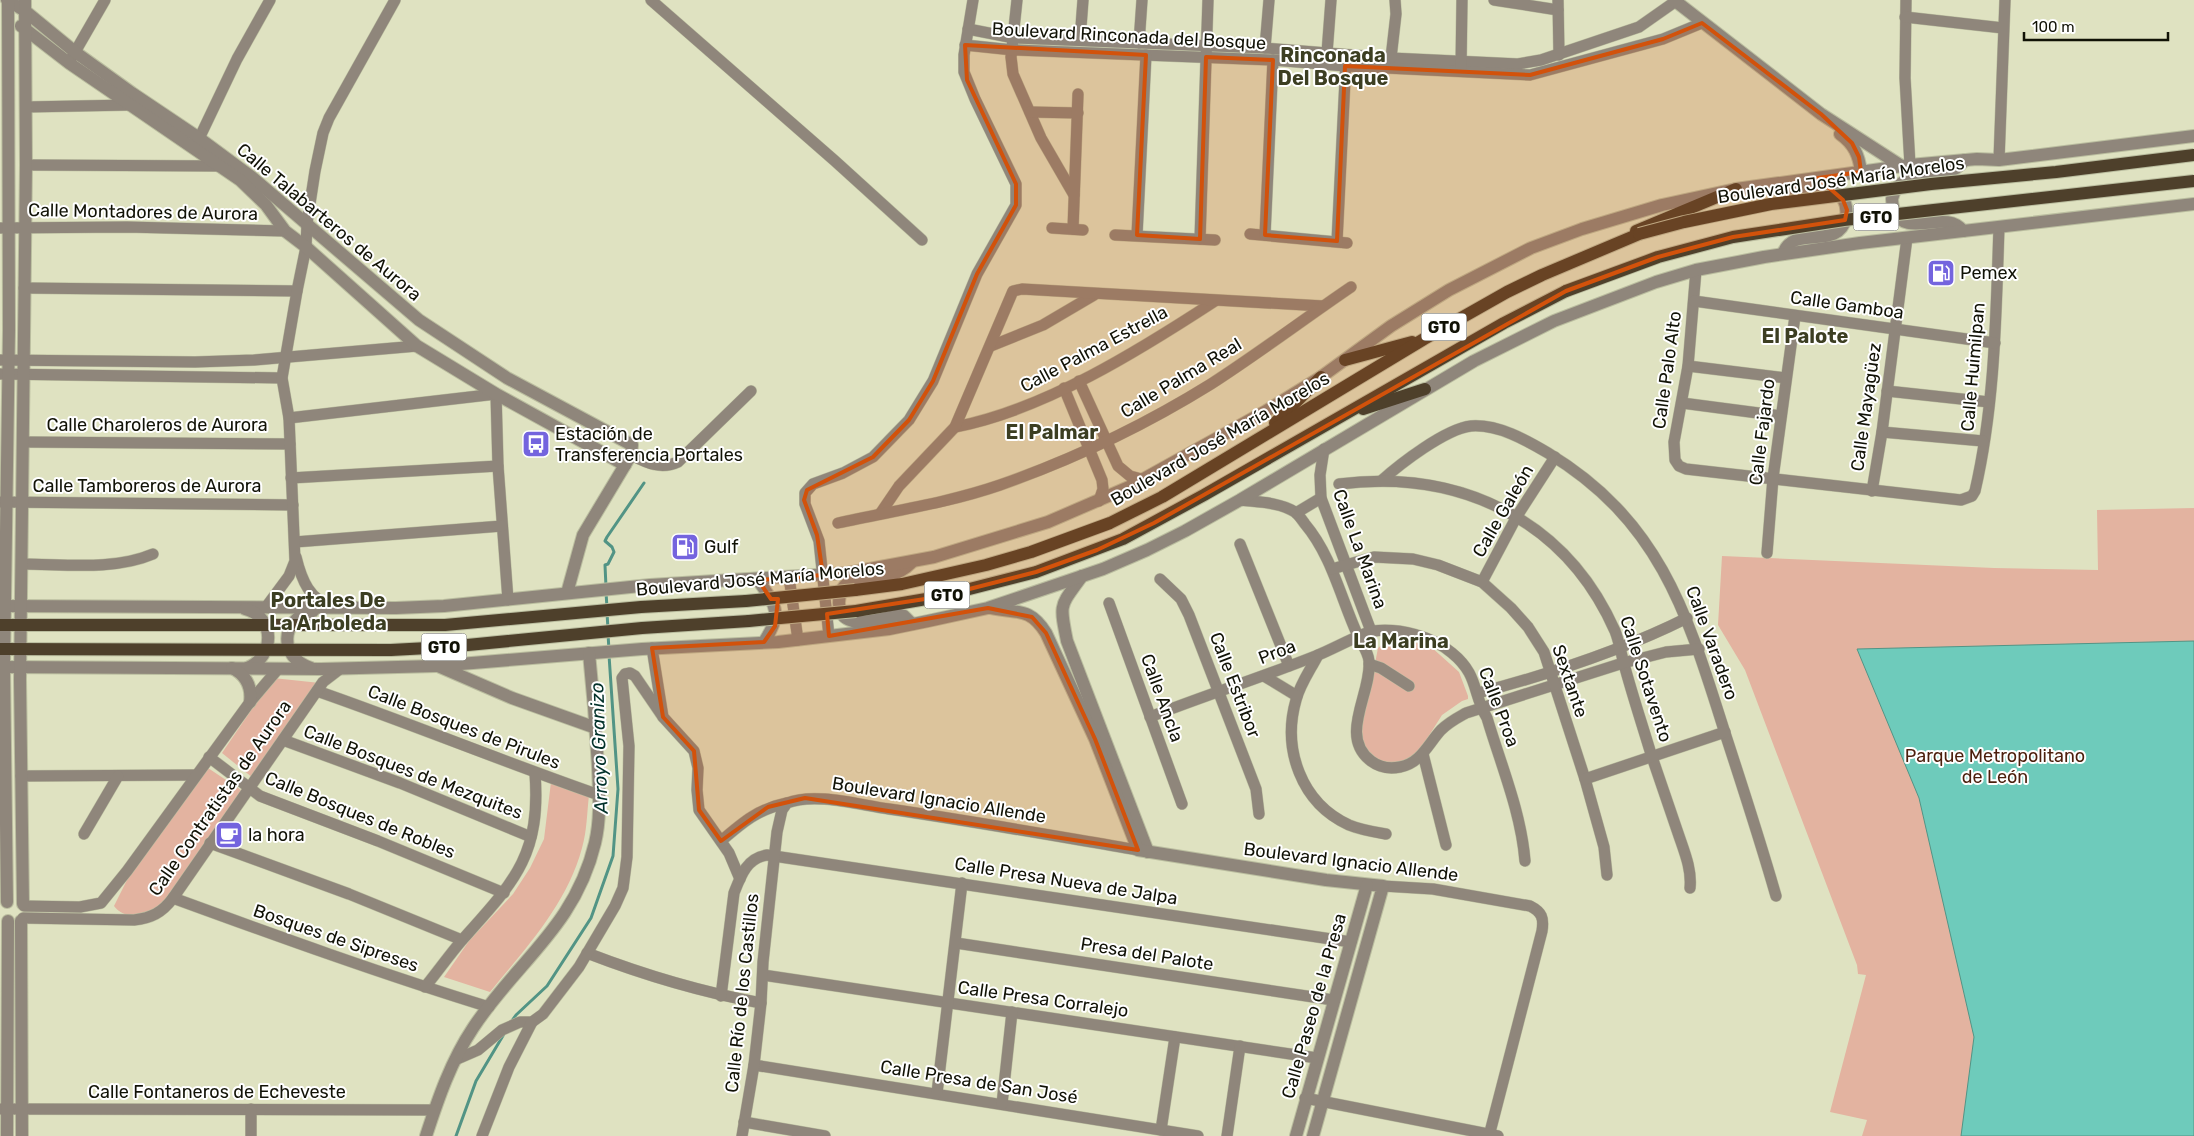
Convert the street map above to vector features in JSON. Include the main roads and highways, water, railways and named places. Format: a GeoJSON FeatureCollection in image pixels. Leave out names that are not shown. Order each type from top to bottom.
{"type":"FeatureCollection","features":[{"type":"Feature","properties":{"kind":"main road","name":"Boulevard José María Morelos"},"geometry":{"type":"LineString","coordinates":[[2,625],[446,625],[589,612],[800,597],[902,584],[986,566],[1085,533],[1137,510],[1259,440],[1424,339],[1507,292],[1640,234],[1684,222],[1771,204],[1930,184],[2056,172],[2194,155]]}},
{"type":"Feature","properties":{"kind":"main road","name":"GTO"},"geometry":{"type":"LineString","coordinates":[[2,649],[290,651],[421,648],[598,631],[856,611],[938,597],[1036,572],[1123,539],[1497,327],[1566,291],[1658,257],[1732,237],[1844,220],[2194,180]]}},
{"type":"Feature","properties":{"kind":"main road"},"geometry":{"type":"LineString","coordinates":[[1589,255],[1657,222],[1736,189]]}},
{"type":"Feature","properties":{"kind":"main road"},"geometry":{"type":"LineString","coordinates":[[1345,360],[1424,339]]}},
{"type":"Feature","properties":{"kind":"main road"},"geometry":{"type":"LineString","coordinates":[[1259,440],[1321,377]]}},
{"type":"Feature","properties":{"kind":"main road"},"geometry":{"type":"LineString","coordinates":[[1337,418],[1425,388]]}},
{"type":"Feature","properties":{"kind":"water"},"geometry":{"type":"Polygon","coordinates":[[[2194,641],[2194,1136],[1961,1136],[1974,1037],[1919,798],[1857,649],[2194,641]]]}},
{"type":"Feature","properties":{"kind":"waterway","name":"Arroyo Granizo"},"geometry":{"type":"LineString","coordinates":[[606,587],[605,565],[608,564],[614,552],[612,547],[605,541],[644,483]]}},
{"type":"Feature","properties":{"kind":"waterway","name":"Arroyo Granizo"},"geometry":{"type":"LineString","coordinates":[[606,593],[607,607]]}},
{"type":"Feature","properties":{"kind":"waterway","name":"Arroyo Granizo"},"geometry":{"type":"LineString","coordinates":[[607,613],[608,629]]}},
{"type":"Feature","properties":{"kind":"waterway","name":"Arroyo Granizo"},"geometry":{"type":"LineString","coordinates":[[608,635],[609,649]]}},
{"type":"Feature","properties":{"kind":"waterway","name":"Arroyo Granizo"},"geometry":{"type":"LineString","coordinates":[[511,1022],[547,986],[591,918],[613,856],[618,789],[609,655]]}},
{"type":"Feature","properties":{"kind":"waterway","name":"Arroyo Granizo"},"geometry":{"type":"LineString","coordinates":[[456,1136],[476,1081],[504,1034]]}},
{"type":"Feature","properties":{"kind":"place","name":"Pemex"},"geometry":{"type":"Point","coordinates":[1941,273]}},
{"type":"Feature","properties":{"kind":"place","name":"Estación de Transferencia Portales"},"geometry":{"type":"Point","coordinates":[536,444]}},
{"type":"Feature","properties":{"kind":"place","name":"Gulf"},"geometry":{"type":"Point","coordinates":[685,547]}},
{"type":"Feature","properties":{"kind":"place","name":"la hora"},"geometry":{"type":"Point","coordinates":[229,835]}},
{"type":"Feature","properties":{"kind":"district","name":"Rinconada Del Bosque"},"geometry":{"type":"Point","coordinates":[1333,66]}},
{"type":"Feature","properties":{"kind":"district","name":"El Palote"},"geometry":{"type":"Point","coordinates":[1805,336]}},
{"type":"Feature","properties":{"kind":"district","name":"El Palmar"},"geometry":{"type":"Point","coordinates":[1052,432]}},
{"type":"Feature","properties":{"kind":"district","name":"Portales De La Arboleda"},"geometry":{"type":"Point","coordinates":[328,612]}},
{"type":"Feature","properties":{"kind":"district","name":"La Marina"},"geometry":{"type":"Point","coordinates":[1401,641]}},
{"type":"Feature","properties":{"kind":"park label","name":"Parque Metropolitano de León"},"geometry":{"type":"Point","coordinates":[1995,766]}}]}
